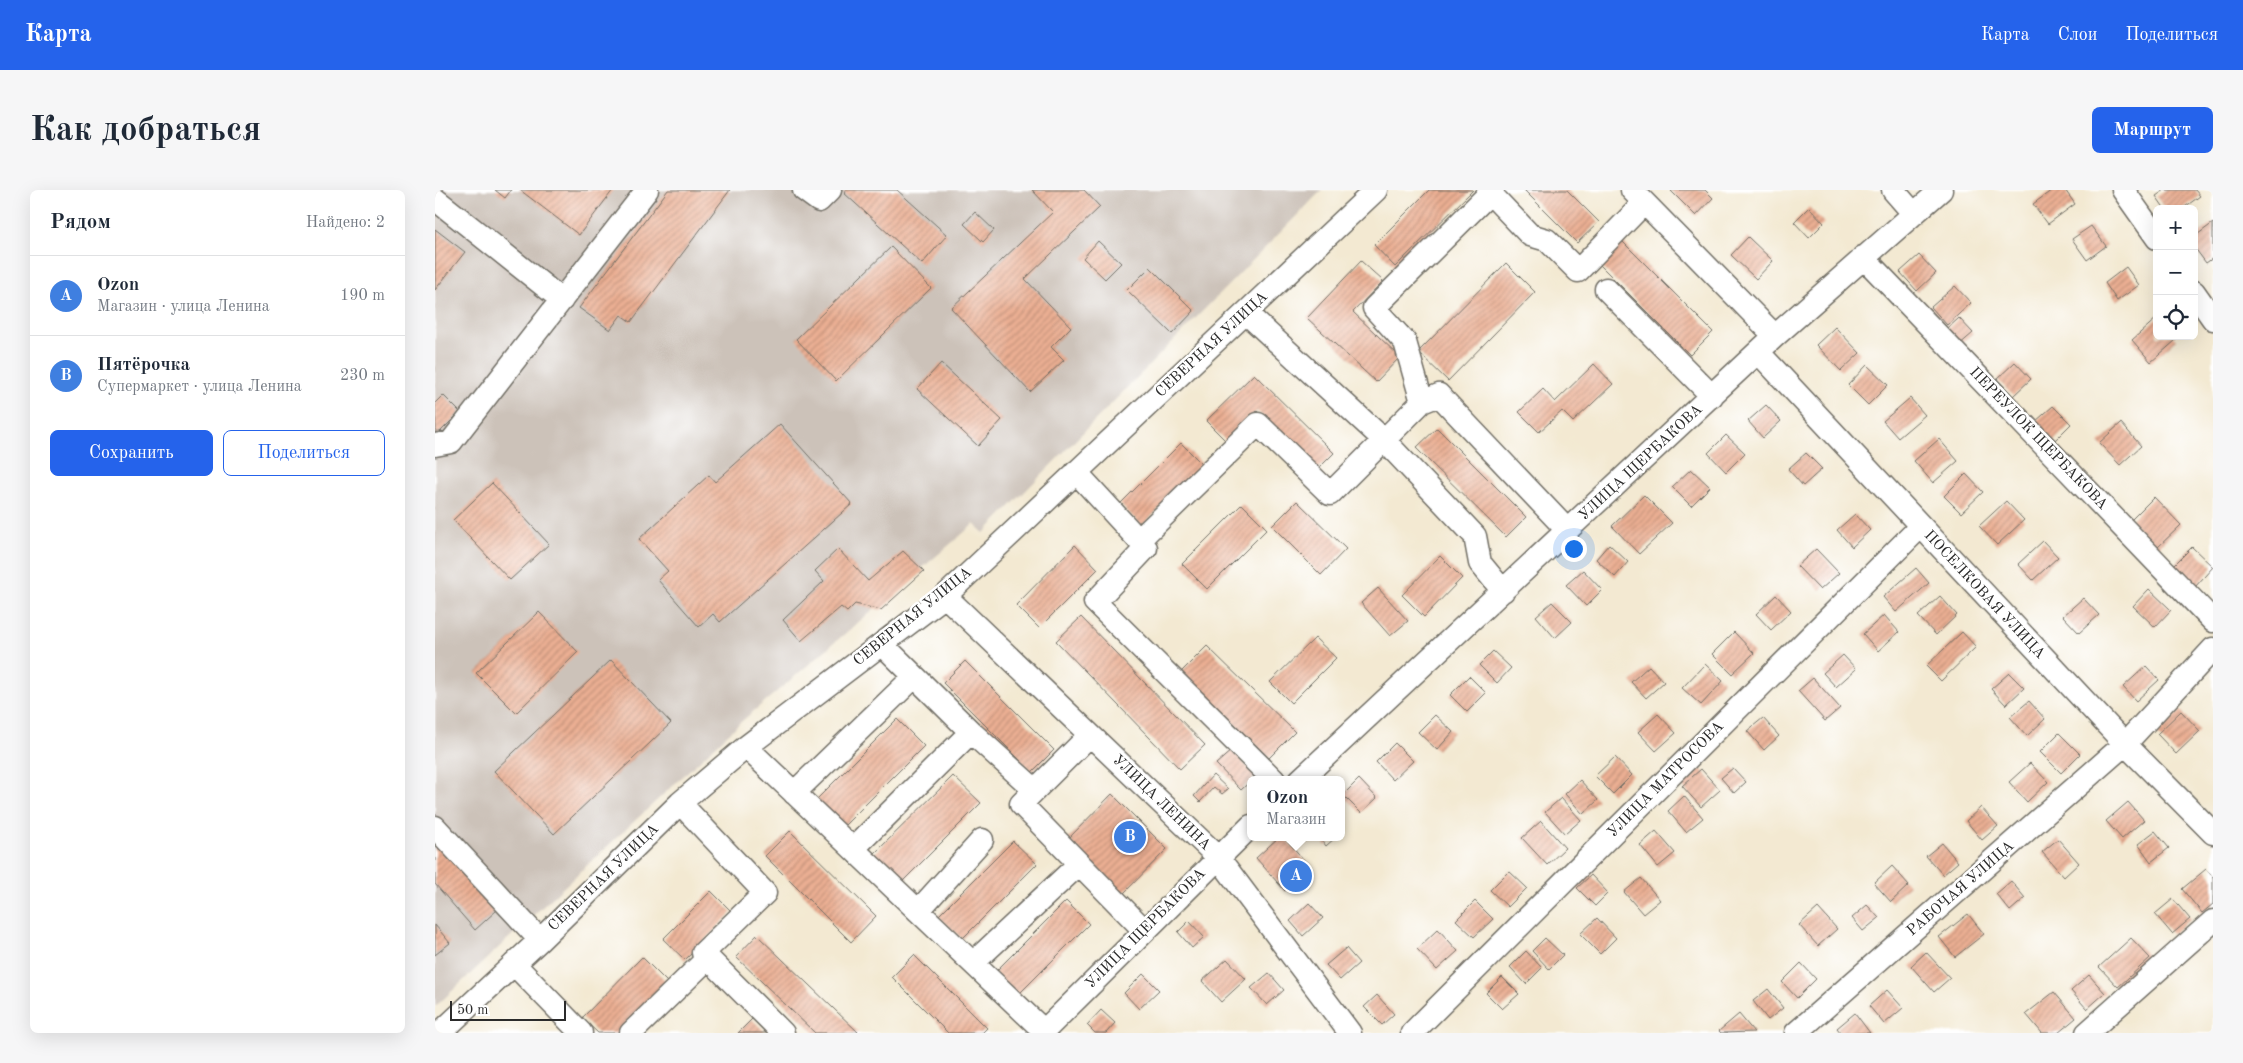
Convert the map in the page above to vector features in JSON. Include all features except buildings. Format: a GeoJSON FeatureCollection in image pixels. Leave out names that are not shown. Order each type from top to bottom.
{"type":"FeatureCollection","features":[{"type":"Feature","properties":{"kind":"street"},"geometry":{"type":"LineString","coordinates":[[435,445],[451,442],[647,190]]}},
{"type":"Feature","properties":{"kind":"street"},"geometry":{"type":"LineString","coordinates":[[804,190],[819,201],[830,190]]}},
{"type":"Feature","properties":{"kind":"street","name":"СЕВЕРНАЯ УЛИЦА"},"geometry":{"type":"LineString","coordinates":[[440,1033],[540,940],[680,803],[746,747],[945,596],[1376,190]]}},
{"type":"Feature","properties":{"kind":"street"},"geometry":{"type":"LineString","coordinates":[[1893,190],[1913,214]]}},
{"type":"Feature","properties":{"kind":"street","name":"УЛИЦА ЩЕРБАКОВА"},"geometry":{"type":"LineString","coordinates":[[1304,776],[1775,336],[1941,190]]}},
{"type":"Feature","properties":{"kind":"street"},"geometry":{"type":"LineString","coordinates":[[2123,190],[2153,232]]}},
{"type":"Feature","properties":{"kind":"street"},"geometry":{"type":"LineString","coordinates":[[1422,402],[1405,342],[1374,308],[1492,192],[1530,235],[1547,240],[1578,271],[1638,196],[1775,336]]}},
{"type":"Feature","properties":{"kind":"street"},"geometry":{"type":"LineString","coordinates":[[435,199],[562,300]]}},
{"type":"Feature","properties":{"kind":"street","name":"ПЕРЕУЛОК ЩЕРБАКОВА"},"geometry":{"type":"LineString","coordinates":[[1863,257],[2213,621]]}},
{"type":"Feature","properties":{"kind":"street"},"geometry":{"type":"LineString","coordinates":[[1606,289],[1712,396]]}},
{"type":"Feature","properties":{"kind":"street"},"geometry":{"type":"LineString","coordinates":[[2196,295],[2213,319]]}},
{"type":"Feature","properties":{"kind":"street"},"geometry":{"type":"LineString","coordinates":[[1246,313],[1383,439],[1475,536],[1480,563],[1503,591]]}},
{"type":"Feature","properties":{"kind":"street","name":"ПОСЕЛКОВАЯ УЛИЦА"},"geometry":{"type":"LineString","coordinates":[[1759,352],[2125,744],[2213,833]]}},
{"type":"Feature","properties":{"kind":"street"},"geometry":{"type":"LineString","coordinates":[[1139,540],[1258,424],[1330,494],[1422,402],[1439,395],[1568,531]]}},
{"type":"Feature","properties":{"kind":"street"},"geometry":{"type":"LineString","coordinates":[[1076,472],[1146,548],[1095,602],[1270,776]]}},
{"type":"Feature","properties":{"kind":"street","name":"УЛИЦА МАТРОСОВА"},"geometry":{"type":"LineString","coordinates":[[1412,1033],[1920,526]]}},
{"type":"Feature","properties":{"kind":"street","name":"УЛИЦА ЛЕНИНА"},"geometry":{"type":"LineString","coordinates":[[945,596],[1218,857],[1351,1033]]}},
{"type":"Feature","properties":{"kind":"street"},"geometry":{"type":"LineString","coordinates":[[881,644],[971,732],[1035,790]]}},
{"type":"Feature","properties":{"kind":"street","name":"РАБОЧАЯ УЛИЦА"},"geometry":{"type":"LineString","coordinates":[[1796,1033],[2125,744],[2213,649]]}},
{"type":"Feature","properties":{"kind":"street"},"geometry":{"type":"LineString","coordinates":[[794,793],[914,676]]}},
{"type":"Feature","properties":{"kind":"street"},"geometry":{"type":"LineString","coordinates":[[853,850],[971,732]]}},
{"type":"Feature","properties":{"kind":"street"},"geometry":{"type":"LineString","coordinates":[[1090,734],[1021,804],[1144,930]]}},
{"type":"Feature","properties":{"kind":"street"},"geometry":{"type":"LineString","coordinates":[[746,747],[1043,1032]]}},
{"type":"Feature","properties":{"kind":"street"},"geometry":{"type":"LineString","coordinates":[[680,803],[765,892],[703,953],[783,1033]]}},
{"type":"Feature","properties":{"kind":"street"},"geometry":{"type":"LineString","coordinates":[[435,827],[540,940]]}},
{"type":"Feature","properties":{"kind":"street","name":"УЛИЦА ЩЕРБАКОВА"},"geometry":{"type":"LineString","coordinates":[[1043,1032],[1247,830]]}},
{"type":"Feature","properties":{"kind":"street"},"geometry":{"type":"LineString","coordinates":[[918,911],[982,840]]}},
{"type":"Feature","properties":{"kind":"street"},"geometry":{"type":"LineString","coordinates":[[973,963],[1079,864]]}},
{"type":"Feature","properties":{"kind":"street"},"geometry":{"type":"LineString","coordinates":[[2087,1033],[2213,921]]}},
{"type":"Feature","properties":{"kind":"street"},"geometry":{"type":"LineString","coordinates":[[631,1033],[708,958]]}},
{"type":"Feature","properties":{"kind":"street"},"geometry":{"type":"LineString","coordinates":[[514,964],[581,1033]]}},
{"type":"Feature","properties":{"kind":"shaded area"},"geometry":{"type":"Polygon","coordinates":[[[435,190],[1322,190],[984,533],[974,524],[742,721],[435,1007],[435,190]]]}},
{"type":"Feature","properties":{"kind":"place","name":"Пятёрочка"},"geometry":{"type":"Point","coordinates":[1130,837]}},
{"type":"Feature","properties":{"kind":"place","name":"Ozon"},"geometry":{"type":"Point","coordinates":[1296,876]}}]}
